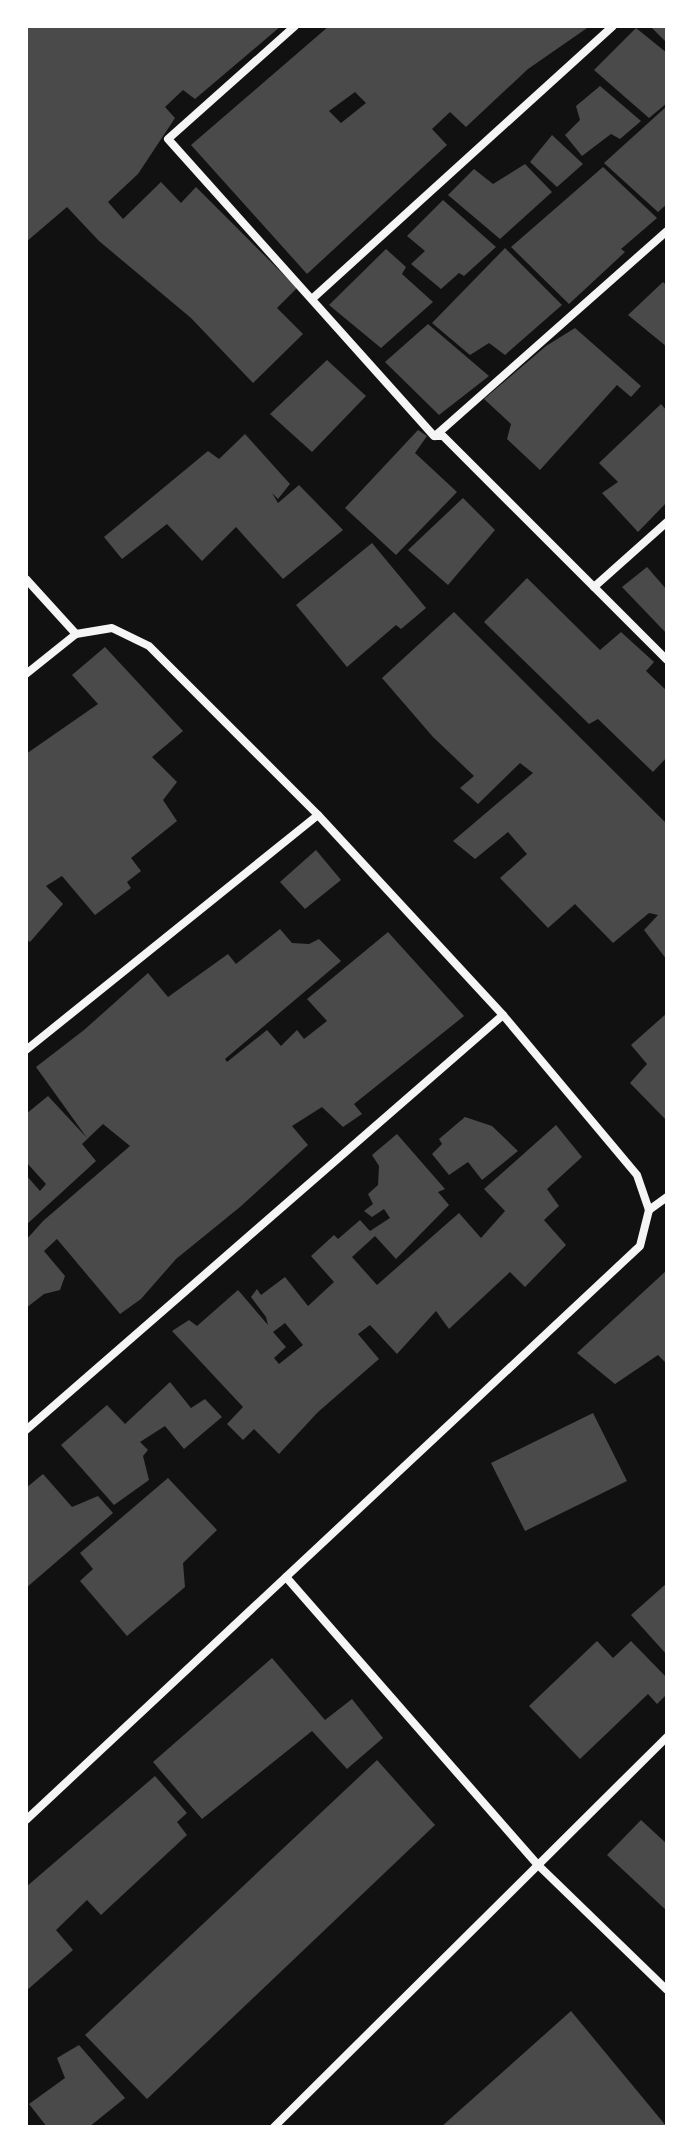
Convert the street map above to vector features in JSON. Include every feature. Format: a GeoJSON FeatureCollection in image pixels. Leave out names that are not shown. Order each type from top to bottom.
{"type":"FeatureCollection","features":[{"type":"Feature","properties":{"kind":"street"},"geometry":{"type":"LineString","coordinates":[[295,26],[168,139],[434,436],[443,436],[667,660]]}},
{"type":"Feature","properties":{"kind":"street"},"geometry":{"type":"LineString","coordinates":[[312,299],[613,26]]}},
{"type":"Feature","properties":{"kind":"street"},"geometry":{"type":"LineString","coordinates":[[434,436],[667,231]]}},
{"type":"Feature","properties":{"kind":"street"},"geometry":{"type":"LineString","coordinates":[[594,587],[667,522]]}},
{"type":"Feature","properties":{"kind":"street"},"geometry":{"type":"LineString","coordinates":[[26,579],[76,634]]}},
{"type":"Feature","properties":{"kind":"street"},"geometry":{"type":"LineString","coordinates":[[26,674],[76,634],[112,628],[149,646],[318,815],[503,1015],[637,1175],[649,1210],[640,1246],[26,1820]]}},
{"type":"Feature","properties":{"kind":"street"},"geometry":{"type":"LineString","coordinates":[[26,1050],[318,815]]}},
{"type":"Feature","properties":{"kind":"street"},"geometry":{"type":"LineString","coordinates":[[26,1430],[503,1015]]}},
{"type":"Feature","properties":{"kind":"street"},"geometry":{"type":"LineString","coordinates":[[649,1210],[667,1197]]}},
{"type":"Feature","properties":{"kind":"street"},"geometry":{"type":"LineString","coordinates":[[286,1577],[537,1864],[667,1990]]}},
{"type":"Feature","properties":{"kind":"street"},"geometry":{"type":"LineString","coordinates":[[274,2127],[667,1737]]}},
{"type":"Feature","properties":{"kind":"building"},"geometry":{"type":"Polygon","coordinates":[[[26,26],[281,26],[195,99],[183,90],[165,107],[175,118],[138,174],[108,202],[123,219],[161,182],[181,203],[196,187],[297,288],[277,308],[303,334],[253,383],[191,318],[99,241],[67,207],[26,242],[26,26]]]}},
{"type":"Feature","properties":{"kind":"building"},"geometry":{"type":"Polygon","coordinates":[[[329,26],[590,26],[528,69],[466,127],[450,112],[432,129],[447,145],[307,274],[191,145],[329,26]],[[355,92],[329,111],[341,123],[366,103],[355,92]]]}},
{"type":"Feature","properties":{"kind":"building"},"geometry":{"type":"Polygon","coordinates":[[[650,26],[667,26],[667,43],[650,26]]]}},
{"type":"Feature","properties":{"kind":"building"},"geometry":{"type":"Polygon","coordinates":[[[636,28],[667,53],[667,103],[649,118],[594,70],[636,28]]]}},
{"type":"Feature","properties":{"kind":"building"},"geometry":{"type":"Polygon","coordinates":[[[600,86],[641,121],[620,139],[611,134],[582,156],[565,135],[580,120],[576,106],[600,86]]]}},
{"type":"Feature","properties":{"kind":"building"},"geometry":{"type":"Polygon","coordinates":[[[667,106],[667,204],[658,212],[604,163],[667,106]]]}},
{"type":"Feature","properties":{"kind":"building"},"geometry":{"type":"Polygon","coordinates":[[[552,135],[583,164],[557,187],[530,162],[552,135]]]}},
{"type":"Feature","properties":{"kind":"building"},"geometry":{"type":"Polygon","coordinates":[[[525,164],[552,192],[500,239],[448,195],[474,169],[493,184],[525,164]]]}},
{"type":"Feature","properties":{"kind":"building"},"geometry":{"type":"Polygon","coordinates":[[[603,167],[657,218],[621,249],[625,252],[569,304],[511,247],[603,167]]]}},
{"type":"Feature","properties":{"kind":"building"},"geometry":{"type":"Polygon","coordinates":[[[443,200],[496,247],[464,276],[459,273],[441,289],[411,264],[425,251],[407,236],[443,200]]]}},
{"type":"Feature","properties":{"kind":"building"},"geometry":{"type":"Polygon","coordinates":[[[505,248],[562,305],[505,355],[489,343],[470,355],[432,323],[505,248]]]}},
{"type":"Feature","properties":{"kind":"building"},"geometry":{"type":"Polygon","coordinates":[[[386,249],[406,267],[402,274],[433,302],[381,348],[329,305],[386,249]]]}},
{"type":"Feature","properties":{"kind":"building"},"geometry":{"type":"Polygon","coordinates":[[[663,282],[667,286],[667,347],[628,315],[663,282]]]}},
{"type":"Feature","properties":{"kind":"building"},"geometry":{"type":"Polygon","coordinates":[[[428,324],[489,376],[439,415],[385,362],[428,324]]]}},
{"type":"Feature","properties":{"kind":"building"},"geometry":{"type":"Polygon","coordinates":[[[575,328],[641,386],[631,397],[617,385],[540,470],[507,439],[511,424],[484,399],[546,346],[575,328]]]}},
{"type":"Feature","properties":{"kind":"building"},"geometry":{"type":"Polygon","coordinates":[[[327,360],[366,396],[312,452],[270,414],[327,360]]]}},
{"type":"Feature","properties":{"kind":"building"},"geometry":{"type":"Polygon","coordinates":[[[661,404],[667,411],[667,502],[638,532],[602,493],[618,482],[599,463],[661,404]]]}},
{"type":"Feature","properties":{"kind":"building"},"geometry":{"type":"Polygon","coordinates":[[[418,430],[427,436],[415,453],[457,492],[396,555],[345,508],[418,430]]]}},
{"type":"Feature","properties":{"kind":"building"},"geometry":{"type":"Polygon","coordinates":[[[245,434],[290,484],[278,499],[272,493],[278,503],[299,485],[343,530],[283,579],[236,527],[202,561],[167,524],[122,559],[104,537],[208,451],[219,459],[245,434]]]}},
{"type":"Feature","properties":{"kind":"building"},"geometry":{"type":"Polygon","coordinates":[[[463,498],[495,530],[448,585],[408,550],[463,498]]]}},
{"type":"Feature","properties":{"kind":"building"},"geometry":{"type":"Polygon","coordinates":[[[372,543],[426,608],[401,629],[396,625],[347,667],[296,605],[372,543]]]}},
{"type":"Feature","properties":{"kind":"building"},"geometry":{"type":"Polygon","coordinates":[[[647,567],[667,590],[667,634],[622,587],[647,567]]]}},
{"type":"Feature","properties":{"kind":"building"},"geometry":{"type":"Polygon","coordinates":[[[527,578],[600,650],[621,632],[654,662],[646,671],[667,691],[667,757],[653,772],[598,719],[589,724],[484,622],[527,578]]]}},
{"type":"Feature","properties":{"kind":"building"},"geometry":{"type":"Polygon","coordinates":[[[454,612],[667,824],[667,960],[644,930],[658,915],[649,913],[613,943],[575,904],[548,928],[500,878],[527,854],[508,832],[475,859],[453,841],[533,773],[520,763],[478,804],[460,788],[474,776],[433,737],[382,678],[454,612]]]}},
{"type":"Feature","properties":{"kind":"building"},"geometry":{"type":"Polygon","coordinates":[[[105,647],[183,731],[152,757],[177,782],[163,800],[177,821],[131,858],[141,871],[127,882],[131,888],[95,915],[62,876],[46,886],[63,904],[30,942],[26,939],[26,754],[98,704],[72,675],[105,647]]]}},
{"type":"Feature","properties":{"kind":"building"},"geometry":{"type":"Polygon","coordinates":[[[316,850],[341,880],[305,909],[280,882],[316,850]]]}},
{"type":"Feature","properties":{"kind":"building"},"geometry":{"type":"Polygon","coordinates":[[[280,929],[292,943],[309,944],[319,939],[341,961],[225,1059],[227,1062],[267,1030],[281,1046],[297,1030],[304,1039],[327,1021],[307,999],[388,932],[464,1016],[354,1104],[362,1114],[343,1127],[322,1107],[292,1126],[308,1145],[240,1207],[176,1259],[141,1299],[120,1314],[57,1239],[44,1251],[65,1276],[60,1290],[44,1294],[26,1308],[26,1240],[43,1221],[130,1146],[103,1124],[82,1144],[96,1161],[26,1225],[26,1175],[40,1191],[46,1184],[26,1162],[26,1114],[48,1096],[87,1138],[36,1067],[84,1030],[148,973],[168,997],[228,954],[236,964],[280,929]]]}},
{"type":"Feature","properties":{"kind":"building"},"geometry":{"type":"Polygon","coordinates":[[[667,1013],[667,1121],[630,1083],[647,1064],[631,1045],[667,1013]]]}},
{"type":"Feature","properties":{"kind":"building"},"geometry":{"type":"Polygon","coordinates":[[[465,1117],[492,1126],[518,1151],[482,1180],[468,1162],[449,1175],[432,1154],[442,1144],[439,1139],[465,1117]]]}},
{"type":"Feature","properties":{"kind":"building"},"geometry":{"type":"Polygon","coordinates":[[[556,1125],[582,1157],[547,1189],[559,1206],[544,1220],[566,1245],[525,1287],[510,1272],[449,1329],[436,1311],[397,1354],[370,1325],[358,1334],[379,1359],[318,1412],[279,1454],[254,1429],[243,1440],[227,1424],[243,1407],[172,1331],[189,1320],[197,1326],[238,1290],[268,1325],[266,1317],[251,1297],[257,1289],[261,1295],[285,1277],[308,1306],[334,1282],[311,1256],[334,1235],[338,1239],[360,1220],[370,1231],[390,1218],[384,1209],[372,1217],[364,1211],[373,1204],[368,1194],[378,1185],[379,1166],[372,1155],[397,1134],[445,1189],[438,1192],[449,1205],[396,1259],[375,1236],[352,1257],[377,1285],[459,1213],[481,1238],[505,1211],[484,1189],[556,1125]],[[285,1323],[273,1332],[286,1347],[274,1358],[279,1364],[303,1345],[285,1323]]]}},
{"type":"Feature","properties":{"kind":"building"},"geometry":{"type":"Polygon","coordinates":[[[667,1270],[667,1364],[658,1355],[615,1384],[577,1353],[667,1270]]]}},
{"type":"Feature","properties":{"kind":"building"},"geometry":{"type":"Polygon","coordinates":[[[170,1382],[191,1408],[205,1399],[222,1417],[184,1449],[165,1426],[140,1442],[148,1450],[143,1456],[149,1480],[114,1505],[61,1445],[107,1405],[125,1424],[170,1382]]]}},
{"type":"Feature","properties":{"kind":"building"},"geometry":{"type":"Polygon","coordinates":[[[593,1413],[627,1481],[525,1531],[491,1463],[593,1413]]]}},
{"type":"Feature","properties":{"kind":"building"},"geometry":{"type":"Polygon","coordinates":[[[43,1474],[72,1507],[98,1496],[113,1513],[26,1588],[26,1488],[43,1474]]]}},
{"type":"Feature","properties":{"kind":"building"},"geometry":{"type":"Polygon","coordinates":[[[168,1478],[217,1530],[183,1563],[185,1587],[127,1636],[80,1581],[93,1569],[80,1553],[168,1478]]]}},
{"type":"Feature","properties":{"kind":"building"},"geometry":{"type":"Polygon","coordinates":[[[667,1583],[667,1655],[631,1615],[667,1583]]]}},
{"type":"Feature","properties":{"kind":"building"},"geometry":{"type":"Polygon","coordinates":[[[597,1641],[613,1658],[631,1641],[667,1678],[667,1694],[657,1704],[648,1694],[580,1759],[529,1706],[597,1641]]]}},
{"type":"Feature","properties":{"kind":"building"},"geometry":{"type":"Polygon","coordinates":[[[272,1658],[325,1720],[352,1699],[383,1738],[347,1769],[312,1731],[202,1819],[153,1762],[272,1658]]]}},
{"type":"Feature","properties":{"kind":"building"},"geometry":{"type":"Polygon","coordinates":[[[377,1760],[435,1825],[147,2099],[85,2035],[377,1760]]]}},
{"type":"Feature","properties":{"kind":"building"},"geometry":{"type":"Polygon","coordinates":[[[155,1776],[187,1813],[177,1822],[187,1835],[101,1915],[87,1900],[56,1930],[73,1950],[26,1991],[26,1887],[155,1776]]]}},
{"type":"Feature","properties":{"kind":"building"},"geometry":{"type":"Polygon","coordinates":[[[641,1820],[667,1844],[667,1911],[607,1855],[641,1820]]]}},
{"type":"Feature","properties":{"kind":"building"},"geometry":{"type":"Polygon","coordinates":[[[571,2011],[667,2127],[441,2127],[571,2011]]]}},
{"type":"Feature","properties":{"kind":"building"},"geometry":{"type":"Polygon","coordinates":[[[79,2045],[125,2098],[89,2127],[47,2127],[29,2104],[65,2078],[57,2058],[79,2045]]]}}]}
